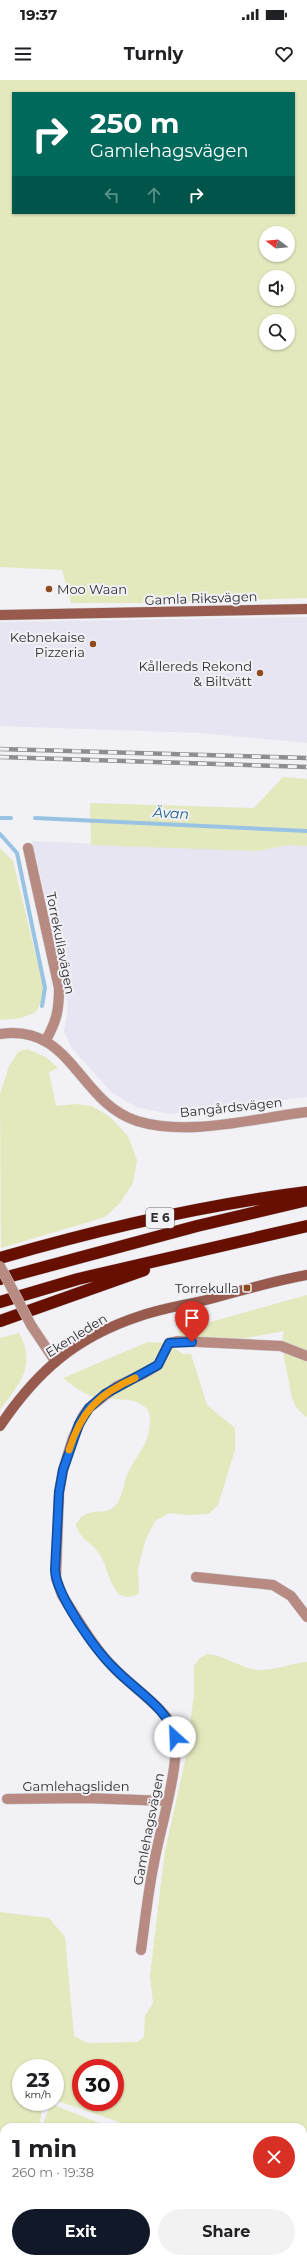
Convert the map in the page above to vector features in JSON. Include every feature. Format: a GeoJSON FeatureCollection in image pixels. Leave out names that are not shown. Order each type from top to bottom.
{"type":"FeatureCollection","features":[{"type":"Feature","properties":{"kind":"highway","name":"E 6"},"geometry":{"type":"LineString","coordinates":[[0,1258],[129,1224],[254,1199],[307,1192]]}},
{"type":"Feature","properties":{"kind":"highway","name":"E 6"},"geometry":{"type":"LineString","coordinates":[[0,1279],[196,1226],[307,1200]]}},
{"type":"Feature","properties":{"kind":"highway"},"geometry":{"type":"LineString","coordinates":[[0,1302],[78,1279],[202,1249],[307,1226]]}},
{"type":"Feature","properties":{"kind":"highway"},"geometry":{"type":"LineString","coordinates":[[0,1321],[202,1249]]}},
{"type":"Feature","properties":{"kind":"street","name":"Gamla Riksvägen"},"geometry":{"type":"LineString","coordinates":[[0,615],[307,609]]}},
{"type":"Feature","properties":{"kind":"street","name":"Torrekullavägen"},"geometry":{"type":"LineString","coordinates":[[28,848],[59,988],[59,1009],[56,1023],[46,1040]]}},
{"type":"Feature","properties":{"kind":"street","name":"Bangårdsvägen"},"geometry":{"type":"LineString","coordinates":[[0,1034],[25,1033],[46,1040],[58,1048],[102,1100],[119,1113],[137,1121],[155,1125],[188,1126],[222,1124],[307,1112]]}},
{"type":"Feature","properties":{"kind":"street"},"geometry":{"type":"LineString","coordinates":[[0,1266],[31,1325],[55,1361]]}},
{"type":"Feature","properties":{"kind":"street","name":"Ekenleden"},"geometry":{"type":"LineString","coordinates":[[0,1426],[29,1386],[55,1361],[87,1340],[114,1326],[140,1316],[307,1275]]}},
{"type":"Feature","properties":{"kind":"street","name":"Gamlehagsvägen"},"geometry":{"type":"LineString","coordinates":[[141,1950],[154,1863],[168,1801],[175,1751],[172,1726],[102,1654],[62,1595],[56,1578],[59,1492],[63,1470],[73,1438],[83,1416],[89,1408],[117,1386],[158,1365],[169,1343],[179,1341],[281,1346],[307,1356]]}},
{"type":"Feature","properties":{"kind":"street"},"geometry":{"type":"LineString","coordinates":[[196,1577],[273,1585],[291,1596],[307,1617]]}},
{"type":"Feature","properties":{"kind":"street","name":"Gamlehagsliden"},"geometry":{"type":"LineString","coordinates":[[7,1799],[85,1798],[168,1801]]}},
{"type":"Feature","properties":{"kind":"shaded area"},"geometry":{"type":"Polygon","coordinates":[[[307,617],[307,743],[200,733],[0,726],[0,622],[307,617]]]}},
{"type":"Feature","properties":{"kind":"shaded area"},"geometry":{"type":"Polygon","coordinates":[[[32,841],[259,851],[287,845],[307,846],[307,1097],[170,1114],[136,1107],[111,1092],[72,1048],[64,1032],[68,1007],[64,974],[32,841]]]}},
{"type":"Feature","properties":{"kind":"green space"},"geometry":{"type":"Polygon","coordinates":[[[0,80],[307,80],[307,598],[148,603],[71,603],[62,570],[0,567],[0,80]]]}},
{"type":"Feature","properties":{"kind":"green space"},"geometry":{"type":"Polygon","coordinates":[[[283,777],[307,779],[307,846],[287,845],[259,851],[91,845],[90,803],[254,808],[283,777]]]}},
{"type":"Feature","properties":{"kind":"green space"},"geometry":{"type":"Polygon","coordinates":[[[0,848],[13,861],[45,994],[36,1012],[21,1018],[0,1020],[0,848]]]}},
{"type":"Feature","properties":{"kind":"green space"},"geometry":{"type":"Polygon","coordinates":[[[27,1049],[46,1057],[58,1068],[49,1072],[56,1106],[76,1104],[92,1106],[110,1117],[128,1136],[137,1160],[133,1183],[119,1204],[105,1217],[1,1248],[0,1094],[9,1066],[18,1052],[27,1049]]]}},
{"type":"Feature","properties":{"kind":"green space"},"geometry":{"type":"Polygon","coordinates":[[[307,1295],[307,1417],[298,1409],[291,1394],[284,1359],[284,1331],[246,1338],[185,1337],[180,1335],[178,1331],[307,1295]]]}},
{"type":"Feature","properties":{"kind":"green space"},"geometry":{"type":"Polygon","coordinates":[[[19,1333],[24,1345],[26,1365],[14,1392],[0,1410],[0,1338],[19,1333]]]}},
{"type":"Feature","properties":{"kind":"green space"},"geometry":{"type":"Polygon","coordinates":[[[148,1342],[166,1343],[183,1354],[191,1354],[207,1405],[235,1428],[235,1450],[218,1505],[209,1514],[187,1515],[169,1513],[155,1521],[145,1541],[138,1569],[139,1593],[135,1596],[127,1597],[121,1596],[116,1590],[100,1555],[83,1537],[76,1524],[85,1514],[105,1511],[118,1503],[127,1475],[148,1437],[150,1420],[149,1413],[145,1407],[133,1401],[104,1399],[91,1396],[63,1378],[148,1342]]]}},
{"type":"Feature","properties":{"kind":"green space"},"geometry":{"type":"Polygon","coordinates":[[[207,1654],[214,1655],[245,1667],[258,1670],[307,1662],[307,2123],[121,2123],[87,2111],[124,2111],[124,2059],[72,2059],[72,2106],[64,2103],[64,2059],[12,2059],[12,2111],[42,2111],[39,2123],[0,2123],[0,1912],[49,1918],[65,1937],[74,2036],[88,2043],[137,2042],[144,2037],[145,2016],[153,2003],[150,1976],[165,1851],[185,1761],[194,1694],[194,1666],[200,1658],[207,1654]]]}},
{"type":"Feature","properties":{"kind":"green space"},"geometry":{"type":"Polygon","coordinates":[[[64,2109],[99,2123],[43,2123],[48,2111],[64,2111],[64,2109]]]}},
{"type":"Feature","properties":{"kind":"waterway","name":"Ävan"},"geometry":{"type":"LineString","coordinates":[[0,818],[11,818]]}},
{"type":"Feature","properties":{"kind":"waterway","name":"Ävan"},"geometry":{"type":"LineString","coordinates":[[35,818],[307,831]]}},
{"type":"Feature","properties":{"kind":"waterway"},"geometry":{"type":"LineString","coordinates":[[0,834],[17,853],[45,988],[42,1006]]}},
{"type":"Feature","properties":{"kind":"railway"},"geometry":{"type":"LineString","coordinates":[[0,749],[307,758]]}},
{"type":"Feature","properties":{"kind":"railway"},"geometry":{"type":"LineString","coordinates":[[0,757],[307,767]]}},
{"type":"Feature","properties":{"kind":"slow traffic"},"geometry":{"type":"LineString","coordinates":[[69,1450],[79,1424],[89,1408],[117,1386],[135,1378]]}},
{"type":"Feature","properties":{"kind":"place","name":"Moo Waan"},"geometry":{"type":"Point","coordinates":[49,589]}},
{"type":"Feature","properties":{"kind":"place","name":"Kebnekaise Pizzeria"},"geometry":{"type":"Point","coordinates":[93,644]}},
{"type":"Feature","properties":{"kind":"place","name":"Kållereds Rekond & Biltvätt"},"geometry":{"type":"Point","coordinates":[260,673]}},
{"type":"Feature","properties":{"kind":"place","name":"Torrekulla"},"geometry":{"type":"Point","coordinates":[247,1288]}},
{"type":"Feature","properties":{"kind":"route"},"geometry":{"type":"LineString","coordinates":[[175,1737],[172,1726],[162,1713],[114,1669],[102,1654],[62,1595],[55,1570],[57,1560],[59,1492],[63,1470],[73,1438],[83,1416],[89,1408],[105,1394],[117,1386],[158,1365],[169,1343],[179,1341],[192,1342]]}}]}
